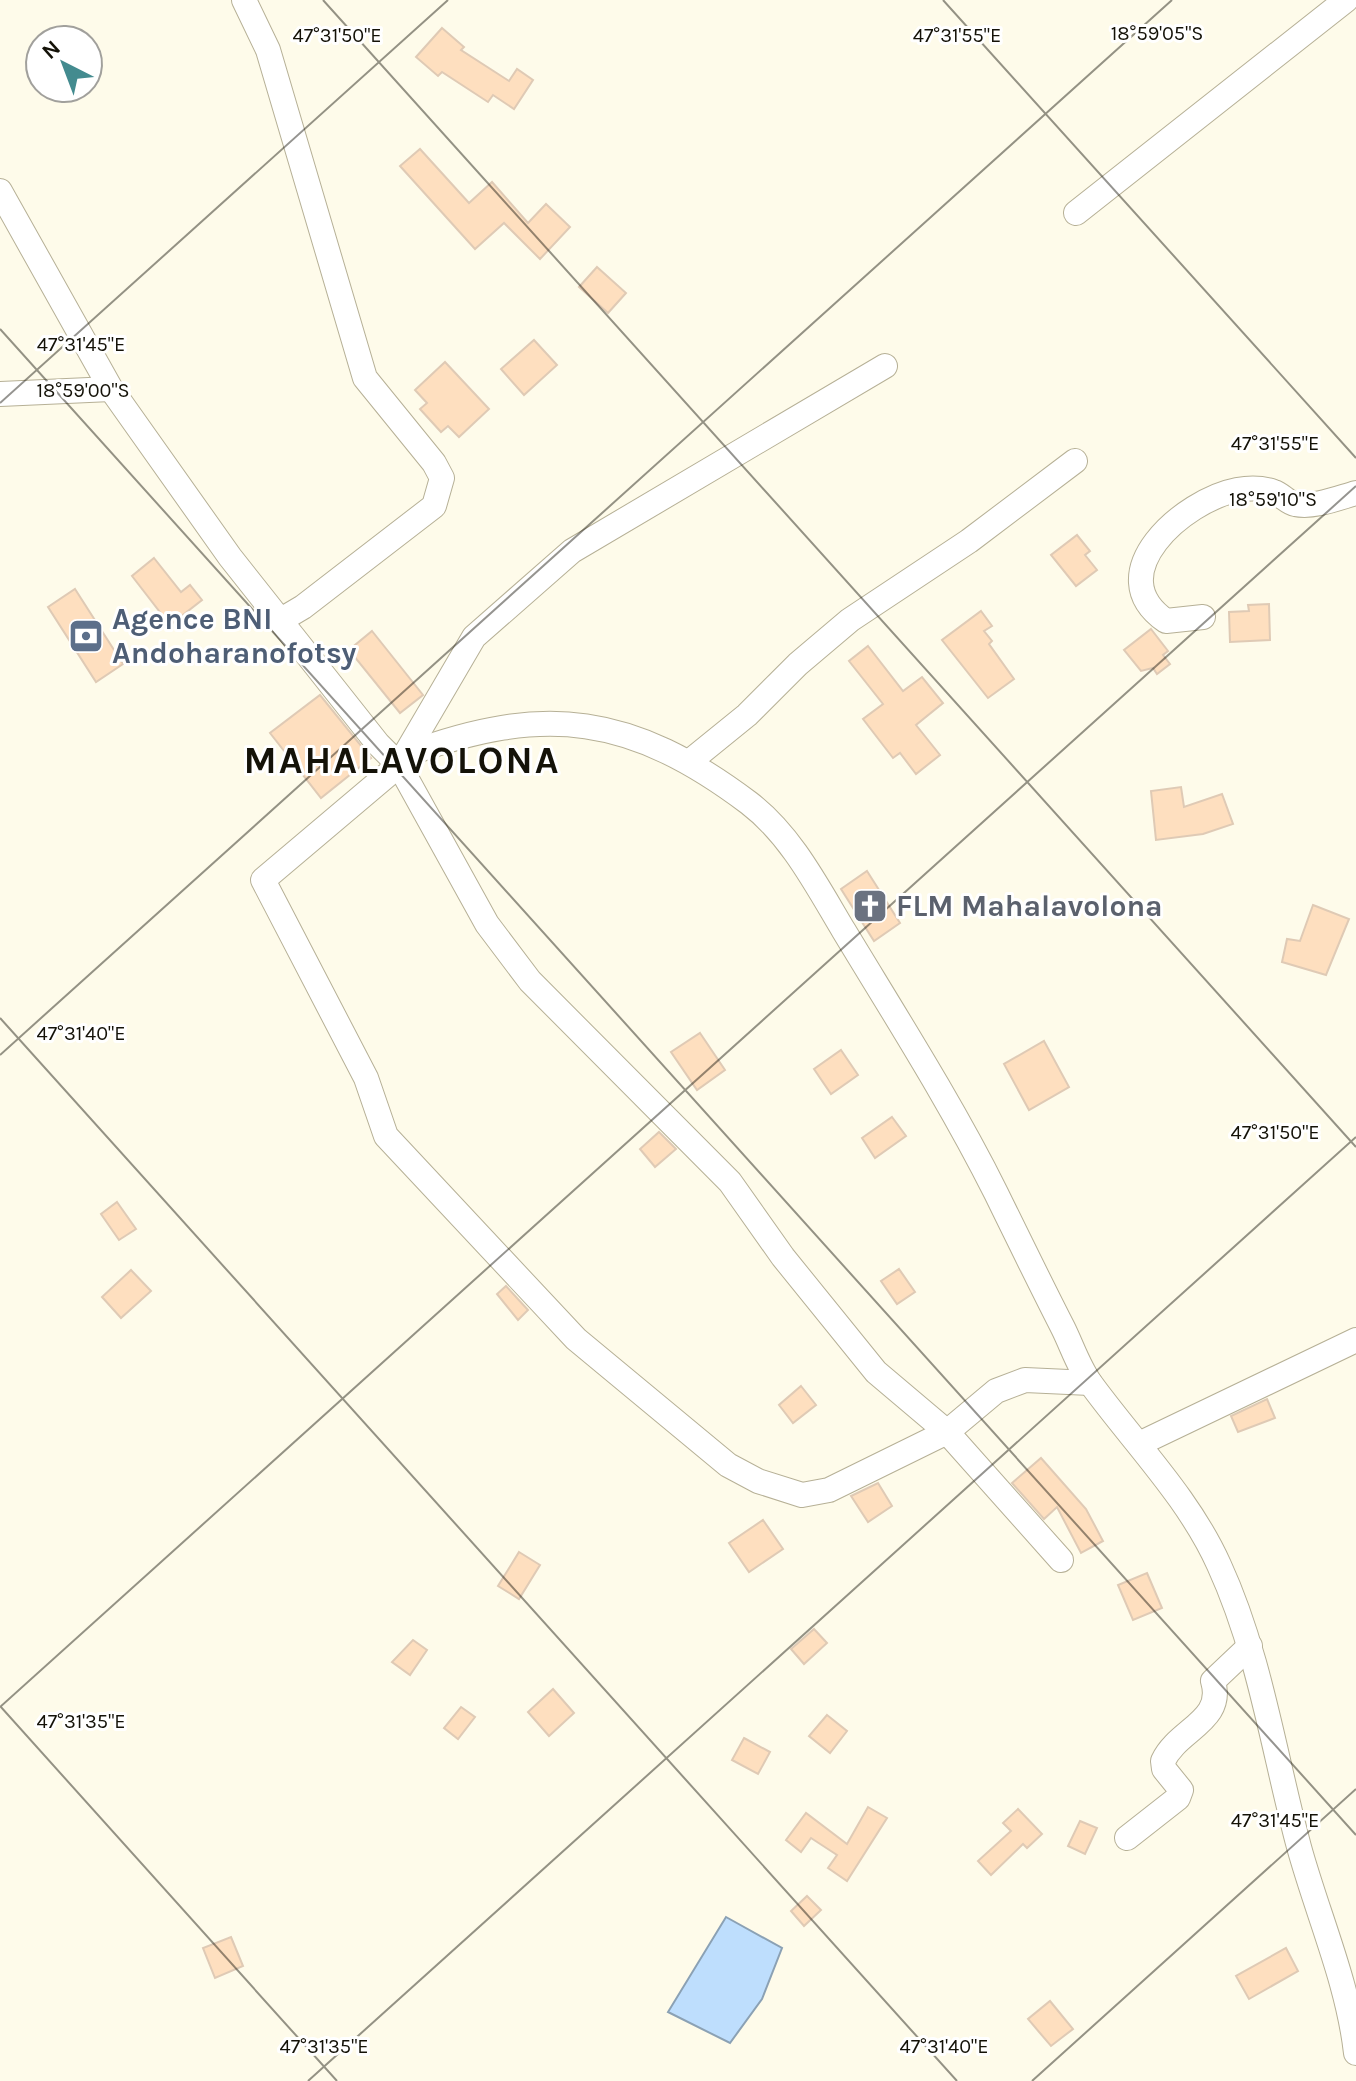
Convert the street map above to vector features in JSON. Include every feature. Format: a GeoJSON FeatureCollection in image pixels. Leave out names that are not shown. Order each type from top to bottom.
{"type":"FeatureCollection","features":[{"type":"Feature","properties":{"kind":"street"},"geometry":{"type":"LineString","coordinates":[[244,0],[268,50],[365,378],[434,463],[442,478],[434,506],[281,620]]}},
{"type":"Feature","properties":{"kind":"street"},"geometry":{"type":"LineString","coordinates":[[1076,213],[1346,0]]}},
{"type":"Feature","properties":{"kind":"street"},"geometry":{"type":"LineString","coordinates":[[0,191],[111,389],[230,557],[378,744],[404,760],[487,924],[530,981],[730,1182],[783,1257],[876,1372],[947,1432],[1061,1560]]}},
{"type":"Feature","properties":{"kind":"street"},"geometry":{"type":"LineString","coordinates":[[404,760],[474,637],[572,551],[885,366]]}},
{"type":"Feature","properties":{"kind":"street"},"geometry":{"type":"LineString","coordinates":[[0,394],[111,389]]}},
{"type":"Feature","properties":{"kind":"street"},"geometry":{"type":"LineString","coordinates":[[689,762],[747,715],[798,664],[850,620],[969,541],[1075,461]]}},
{"type":"Feature","properties":{"kind":"street"},"geometry":{"type":"LineString","coordinates":[[1203,617],[1166,621],[1149,609],[1138,581],[1146,554],[1198,505],[1234,491],[1254,489],[1275,492],[1295,504],[1323,502],[1356,493]]}},
{"type":"Feature","properties":{"kind":"street"},"geometry":{"type":"LineString","coordinates":[[1090,1383],[1025,1380],[996,1391],[947,1432],[829,1490],[802,1495],[758,1481],[728,1465],[576,1339],[386,1136],[366,1078],[263,880],[317,830],[404,760],[448,740],[518,726],[575,722],[626,733],[689,762],[753,806],[788,842],[899,1021],[993,1187],[1090,1383],[1178,1497],[1219,1563],[1250,1646],[1300,1850],[1352,2020],[1356,2053]]}},
{"type":"Feature","properties":{"kind":"street"},"geometry":{"type":"LineString","coordinates":[[1139,1444],[1356,1340]]}},
{"type":"Feature","properties":{"kind":"street"},"geometry":{"type":"LineString","coordinates":[[1127,1838],[1178,1798],[1181,1790],[1164,1769],[1163,1761],[1176,1743],[1214,1708],[1217,1697],[1213,1681],[1250,1646]]}},
{"type":"Feature","properties":{"kind":"water"},"geometry":{"type":"Polygon","coordinates":[[[726,1917],[782,1948],[762,1999],[730,2043],[668,2012],[726,1917]]]}},
{"type":"Feature","properties":{"kind":"building"},"geometry":{"type":"Polygon","coordinates":[[[442,28],[464,47],[461,50],[509,81],[517,69],[533,80],[514,109],[493,95],[488,102],[442,72],[438,76],[416,57],[442,28]]]}},
{"type":"Feature","properties":{"kind":"building"},"geometry":{"type":"Polygon","coordinates":[[[420,149],[469,203],[492,182],[528,223],[546,204],[570,227],[540,259],[504,223],[475,249],[400,166],[420,149]]]}},
{"type":"Feature","properties":{"kind":"building"},"geometry":{"type":"Polygon","coordinates":[[[597,267],[626,293],[608,313],[579,287],[597,267]]]}},
{"type":"Feature","properties":{"kind":"building"},"geometry":{"type":"Polygon","coordinates":[[[534,340],[557,365],[524,395],[501,369],[534,340]]]}},
{"type":"Feature","properties":{"kind":"building"},"geometry":{"type":"Polygon","coordinates":[[[445,362],[489,409],[459,437],[448,426],[441,432],[420,409],[427,403],[415,390],[445,362]]]}},
{"type":"Feature","properties":{"kind":"building"},"geometry":{"type":"Polygon","coordinates":[[[1077,535],[1090,551],[1085,555],[1097,570],[1076,586],[1051,555],[1077,535]]]}},
{"type":"Feature","properties":{"kind":"building"},"geometry":{"type":"Polygon","coordinates":[[[154,558],[181,592],[190,585],[202,600],[170,625],[132,576],[154,558]]]}},
{"type":"Feature","properties":{"kind":"building","name":"Agence BNI Andoharanofotsy"},"geometry":{"type":"Polygon","coordinates":[[[75,589],[123,664],[96,682],[48,607],[75,589]]]}},
{"type":"Feature","properties":{"kind":"building"},"geometry":{"type":"Polygon","coordinates":[[[1269,604],[1270,640],[1230,642],[1229,612],[1249,611],[1248,605],[1269,604]]]}},
{"type":"Feature","properties":{"kind":"building"},"geometry":{"type":"Polygon","coordinates":[[[981,611],[992,626],[984,631],[992,641],[989,644],[1014,679],[988,698],[942,640],[981,611]]]}},
{"type":"Feature","properties":{"kind":"building"},"geometry":{"type":"Polygon","coordinates":[[[1151,629],[1168,651],[1163,655],[1170,664],[1157,674],[1153,668],[1141,671],[1124,650],[1151,629]]]}},
{"type":"Feature","properties":{"kind":"building"},"geometry":{"type":"Polygon","coordinates":[[[372,631],[423,695],[400,713],[349,650],[372,631]]]}},
{"type":"Feature","properties":{"kind":"building"},"geometry":{"type":"Polygon","coordinates":[[[868,646],[903,691],[922,677],[943,703],[916,725],[940,755],[916,774],[900,753],[893,758],[863,719],[883,704],[849,661],[868,646]]]}},
{"type":"Feature","properties":{"kind":"building"},"geometry":{"type":"Polygon","coordinates":[[[320,695],[371,758],[321,798],[270,733],[320,695]]]}},
{"type":"Feature","properties":{"kind":"building"},"geometry":{"type":"Polygon","coordinates":[[[1181,787],[1184,807],[1222,794],[1233,824],[1203,834],[1156,840],[1151,791],[1181,787]]]}},
{"type":"Feature","properties":{"kind":"building","name":"FLM Mahalavolona"},"geometry":{"type":"Polygon","coordinates":[[[867,871],[900,923],[874,941],[841,889],[867,871]]]}},
{"type":"Feature","properties":{"kind":"building"},"geometry":{"type":"Polygon","coordinates":[[[1313,905],[1349,919],[1326,975],[1282,962],[1287,939],[1300,941],[1313,905]]]}},
{"type":"Feature","properties":{"kind":"building"},"geometry":{"type":"Polygon","coordinates":[[[700,1033],[725,1070],[697,1090],[671,1052],[700,1033]]]}},
{"type":"Feature","properties":{"kind":"building"},"geometry":{"type":"Polygon","coordinates":[[[1044,1041],[1069,1087],[1029,1110],[1004,1064],[1044,1041]]]}},
{"type":"Feature","properties":{"kind":"building"},"geometry":{"type":"Polygon","coordinates":[[[841,1050],[858,1075],[831,1094],[814,1069],[841,1050]]]}},
{"type":"Feature","properties":{"kind":"building"},"geometry":{"type":"Polygon","coordinates":[[[892,1117],[906,1136],[875,1158],[862,1138],[892,1117]]]}},
{"type":"Feature","properties":{"kind":"building"},"geometry":{"type":"Polygon","coordinates":[[[659,1132],[676,1149],[655,1167],[640,1149],[659,1132]]]}},
{"type":"Feature","properties":{"kind":"building"},"geometry":{"type":"Polygon","coordinates":[[[117,1202],[136,1229],[119,1240],[101,1214],[117,1202]]]}},
{"type":"Feature","properties":{"kind":"building"},"geometry":{"type":"Polygon","coordinates":[[[899,1269],[915,1292],[897,1304],[881,1281],[899,1269]]]}},
{"type":"Feature","properties":{"kind":"building"},"geometry":{"type":"Polygon","coordinates":[[[131,1270],[151,1291],[121,1318],[102,1297],[131,1270]]]}},
{"type":"Feature","properties":{"kind":"building"},"geometry":{"type":"Polygon","coordinates":[[[506,1286],[528,1310],[518,1320],[497,1294],[506,1286]]]}},
{"type":"Feature","properties":{"kind":"building"},"geometry":{"type":"Polygon","coordinates":[[[801,1386],[816,1405],[793,1423],[779,1405],[801,1386]]]}},
{"type":"Feature","properties":{"kind":"building"},"geometry":{"type":"Polygon","coordinates":[[[1267,1399],[1275,1418],[1238,1432],[1231,1416],[1267,1399]]]}},
{"type":"Feature","properties":{"kind":"building"},"geometry":{"type":"Polygon","coordinates":[[[1041,1458],[1086,1509],[1103,1541],[1081,1553],[1057,1507],[1044,1519],[1012,1483],[1041,1458]]]}},
{"type":"Feature","properties":{"kind":"building"},"geometry":{"type":"Polygon","coordinates":[[[878,1483],[892,1506],[868,1522],[851,1496],[878,1483]]]}},
{"type":"Feature","properties":{"kind":"building"},"geometry":{"type":"Polygon","coordinates":[[[763,1520],[783,1549],[749,1572],[729,1543],[763,1520]]]}},
{"type":"Feature","properties":{"kind":"building"},"geometry":{"type":"Polygon","coordinates":[[[519,1552],[540,1565],[519,1599],[498,1586],[519,1552]]]}},
{"type":"Feature","properties":{"kind":"building"},"geometry":{"type":"Polygon","coordinates":[[[1147,1573],[1162,1608],[1133,1620],[1118,1585],[1147,1573]]]}},
{"type":"Feature","properties":{"kind":"building"},"geometry":{"type":"Polygon","coordinates":[[[814,1629],[827,1643],[804,1664],[791,1649],[814,1629]]]}},
{"type":"Feature","properties":{"kind":"building"},"geometry":{"type":"Polygon","coordinates":[[[413,1640],[427,1650],[410,1675],[392,1662],[413,1640]]]}},
{"type":"Feature","properties":{"kind":"building"},"geometry":{"type":"Polygon","coordinates":[[[553,1689],[574,1713],[549,1736],[528,1712],[553,1689]]]}},
{"type":"Feature","properties":{"kind":"building"},"geometry":{"type":"Polygon","coordinates":[[[461,1707],[475,1717],[458,1739],[444,1728],[461,1707]]]}},
{"type":"Feature","properties":{"kind":"building"},"geometry":{"type":"Polygon","coordinates":[[[827,1715],[847,1731],[830,1753],[809,1736],[827,1715]]]}},
{"type":"Feature","properties":{"kind":"building"},"geometry":{"type":"Polygon","coordinates":[[[744,1738],[770,1752],[758,1774],[732,1760],[744,1738]]]}},
{"type":"Feature","properties":{"kind":"building"},"geometry":{"type":"Polygon","coordinates":[[[868,1807],[887,1818],[847,1881],[828,1868],[837,1855],[811,1838],[801,1852],[786,1840],[806,1813],[847,1844],[868,1807]]]}},
{"type":"Feature","properties":{"kind":"building"},"geometry":{"type":"Polygon","coordinates":[[[1018,1809],[1042,1834],[1027,1848],[1023,1844],[991,1875],[978,1861],[1011,1831],[1003,1823],[1018,1809]]]}},
{"type":"Feature","properties":{"kind":"building"},"geometry":{"type":"Polygon","coordinates":[[[1080,1821],[1097,1828],[1085,1854],[1068,1846],[1080,1821]]]}},
{"type":"Feature","properties":{"kind":"building"},"geometry":{"type":"Polygon","coordinates":[[[807,1896],[821,1910],[804,1926],[791,1911],[807,1896]]]}},
{"type":"Feature","properties":{"kind":"building"},"geometry":{"type":"Polygon","coordinates":[[[231,1937],[243,1966],[215,1978],[203,1948],[231,1937]]]}},
{"type":"Feature","properties":{"kind":"building"},"geometry":{"type":"Polygon","coordinates":[[[1286,1948],[1298,1971],[1249,1999],[1236,1976],[1286,1948]]]}},
{"type":"Feature","properties":{"kind":"building"},"geometry":{"type":"Polygon","coordinates":[[[1050,2001],[1073,2029],[1051,2046],[1028,2019],[1050,2001]]]}},
{"type":"Feature","properties":{"kind":"place","name":"Agence BNI Andoharanofotsy"},"geometry":{"type":"Point","coordinates":[86,636]}},
{"type":"Feature","properties":{"kind":"place","name":"FLM Mahalavolona"},"geometry":{"type":"Point","coordinates":[870,906]}},
{"type":"Feature","properties":{"kind":"district","name":"MAHALAVOLONA"},"geometry":{"type":"Point","coordinates":[402,760]}}]}
